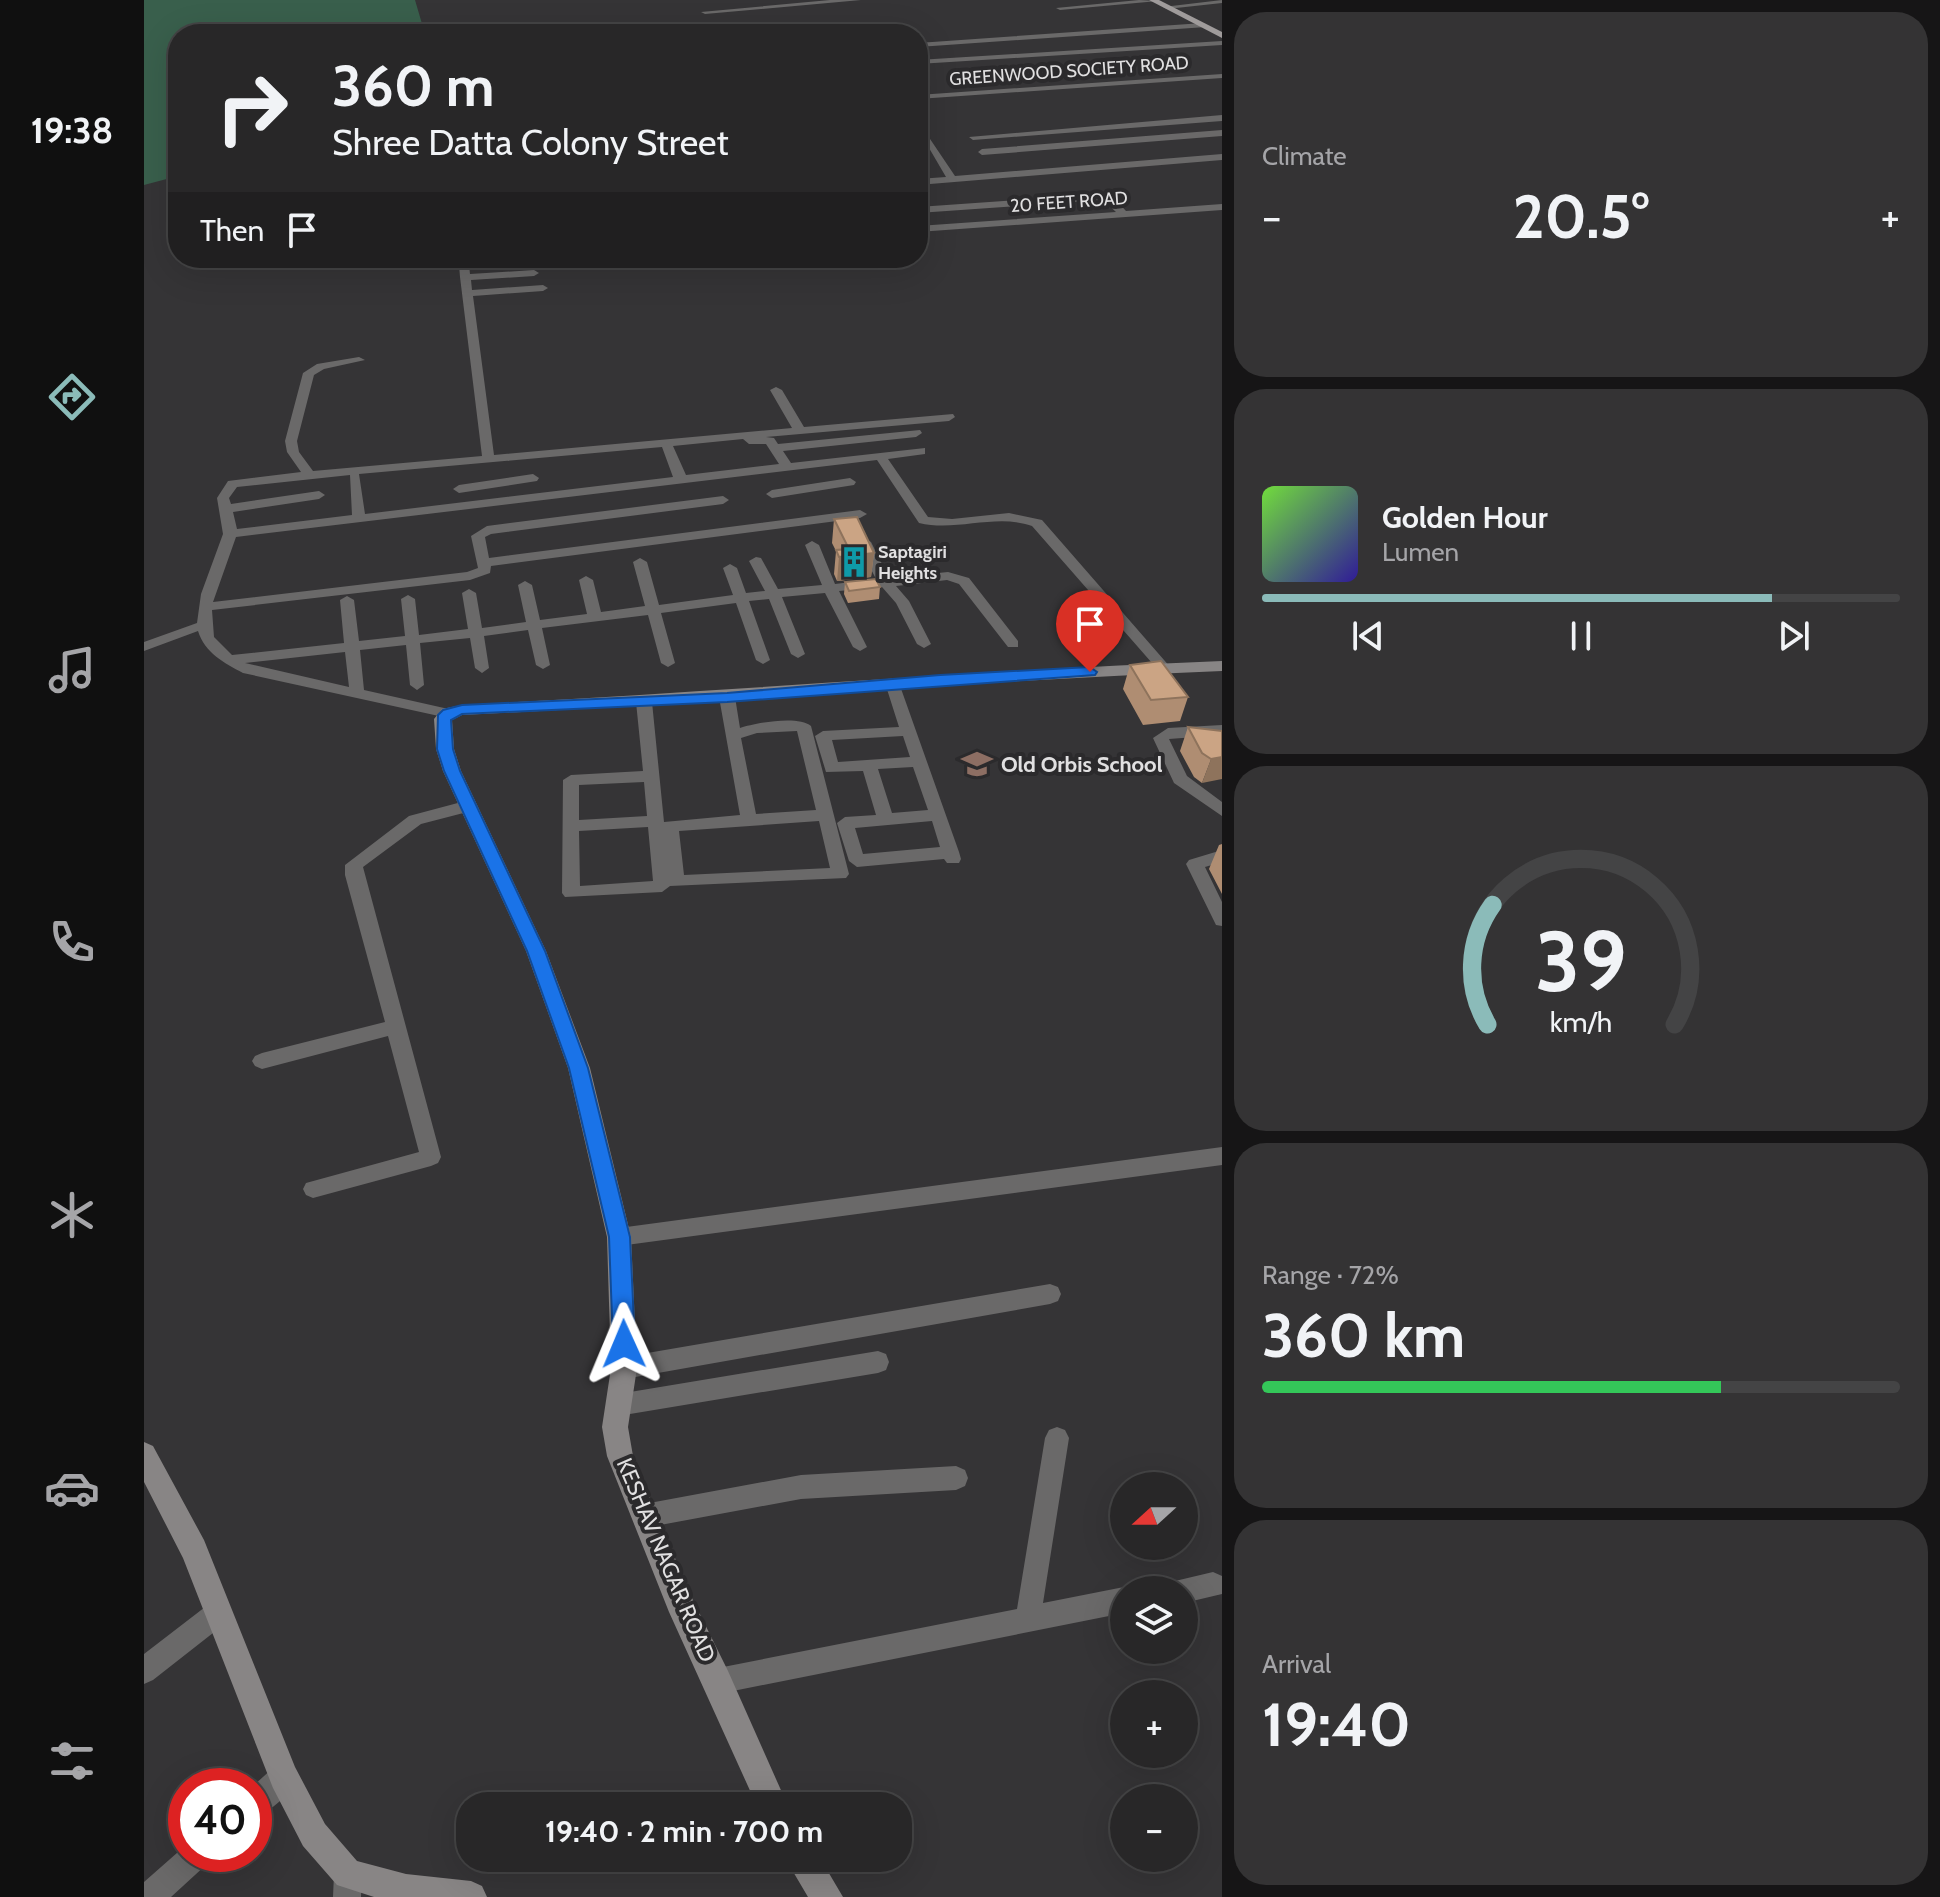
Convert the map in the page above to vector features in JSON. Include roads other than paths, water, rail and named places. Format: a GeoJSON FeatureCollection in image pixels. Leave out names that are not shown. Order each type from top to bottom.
{"type":"FeatureCollection","features":[{"type":"Feature","properties":{"kind":"main road"},"geometry":{"type":"LineString","coordinates":[[1154,0],[1222,35]]}},
{"type":"Feature","properties":{"kind":"street"},"geometry":{"type":"LineString","coordinates":[[705,12],[857,0]]}},
{"type":"Feature","properties":{"kind":"street"},"geometry":{"type":"LineString","coordinates":[[1060,8],[1154,0]]}},
{"type":"Feature","properties":{"kind":"street"},"geometry":{"type":"LineString","coordinates":[[1167,7],[1222,1]]}},
{"type":"Feature","properties":{"kind":"street"},"geometry":{"type":"LineString","coordinates":[[928,35],[1187,17]]}},
{"type":"Feature","properties":{"kind":"street"},"geometry":{"type":"LineString","coordinates":[[928,44],[1203,25]]}},
{"type":"Feature","properties":{"kind":"street"},"geometry":{"type":"LineString","coordinates":[[928,61],[1222,43]]}},
{"type":"Feature","properties":{"kind":"street","name":"GREENWOOD SOCIETY ROAD"},"geometry":{"type":"LineString","coordinates":[[928,96],[1222,76]]}},
{"type":"Feature","properties":{"kind":"street"},"geometry":{"type":"LineString","coordinates":[[973,137],[1222,118]]}},
{"type":"Feature","properties":{"kind":"street"},"geometry":{"type":"LineString","coordinates":[[1083,129],[1113,157]]}},
{"type":"Feature","properties":{"kind":"street"},"geometry":{"type":"LineString","coordinates":[[982,152],[1222,133]]}},
{"type":"Feature","properties":{"kind":"street"},"geometry":{"type":"LineString","coordinates":[[928,139],[952,179]]}},
{"type":"Feature","properties":{"kind":"street"},"geometry":{"type":"LineString","coordinates":[[996,166],[1222,147]]}},
{"type":"Feature","properties":{"kind":"street"},"geometry":{"type":"LineString","coordinates":[[928,181],[1222,157]]}},
{"type":"Feature","properties":{"kind":"street"},"geometry":{"type":"LineString","coordinates":[[928,209],[1104,197],[1123,214]]}},
{"type":"Feature","properties":{"kind":"street","name":"20 FEET ROAD"},"geometry":{"type":"LineString","coordinates":[[928,228],[1222,207]]}},
{"type":"Feature","properties":{"kind":"street"},"geometry":{"type":"LineString","coordinates":[[461,268],[488,456]]}},
{"type":"Feature","properties":{"kind":"street"},"geometry":{"type":"LineString","coordinates":[[473,268],[534,273]]}},
{"type":"Feature","properties":{"kind":"street"},"geometry":{"type":"LineString","coordinates":[[467,293],[543,288]]}},
{"type":"Feature","properties":{"kind":"street"},"geometry":{"type":"LineString","coordinates":[[308,475],[305,465],[292,448],[292,436],[309,373],[321,366],[359,360]]}},
{"type":"Feature","properties":{"kind":"street"},"geometry":{"type":"LineString","coordinates":[[776,390],[799,429]]}},
{"type":"Feature","properties":{"kind":"street"},"geometry":{"type":"LineString","coordinates":[[949,417],[488,456],[232,484],[225,492],[230,534],[205,607],[207,640],[225,660],[248,670],[448,713],[727,697],[892,683],[1222,666]]}},
{"type":"Feature","properties":{"kind":"street"},"geometry":{"type":"LineString","coordinates":[[776,448],[916,433]]}},
{"type":"Feature","properties":{"kind":"street"},"geometry":{"type":"LineString","coordinates":[[225,492],[759,439],[770,441],[787,467]]}},
{"type":"Feature","properties":{"kind":"street"},"geometry":{"type":"LineString","coordinates":[[668,447],[681,480]]}},
{"type":"Feature","properties":{"kind":"street"},"geometry":{"type":"LineString","coordinates":[[230,534],[921,451]]}},
{"type":"Feature","properties":{"kind":"street"},"geometry":{"type":"LineString","coordinates":[[880,456],[924,520],[946,522],[1016,516],[1037,523],[1164,668]]}},
{"type":"Feature","properties":{"kind":"street"},"geometry":{"type":"LineString","coordinates":[[529,460],[539,497]]}},
{"type":"Feature","properties":{"kind":"street"},"geometry":{"type":"LineString","coordinates":[[355,477],[359,517]]}},
{"type":"Feature","properties":{"kind":"street"},"geometry":{"type":"LineString","coordinates":[[459,489],[533,478]]}},
{"type":"Feature","properties":{"kind":"street"},"geometry":{"type":"LineString","coordinates":[[841,503],[850,482]]}},
{"type":"Feature","properties":{"kind":"street"},"geometry":{"type":"LineString","coordinates":[[225,509],[319,495]]}},
{"type":"Feature","properties":{"kind":"street"},"geometry":{"type":"LineString","coordinates":[[205,607],[481,574],[485,563],[478,536],[487,530],[723,500]]}},
{"type":"Feature","properties":{"kind":"street"},"geometry":{"type":"LineString","coordinates":[[485,563],[788,504],[841,503]]}},
{"type":"Feature","properties":{"kind":"street"},"geometry":{"type":"LineString","coordinates":[[788,504],[841,503]]}},
{"type":"Feature","properties":{"kind":"street"},"geometry":{"type":"LineString","coordinates":[[864,542],[884,581],[902,601],[924,644]]}},
{"type":"Feature","properties":{"kind":"street"},"geometry":{"type":"LineString","coordinates":[[812,545],[860,647]]}},
{"type":"Feature","properties":{"kind":"street"},"geometry":{"type":"LineString","coordinates":[[756,561],[774,594],[798,654]]}},
{"type":"Feature","properties":{"kind":"street"},"geometry":{"type":"LineString","coordinates":[[640,562],[668,663]]}},
{"type":"Feature","properties":{"kind":"street"},"geometry":{"type":"LineString","coordinates":[[730,568],[763,660]]}},
{"type":"Feature","properties":{"kind":"street"},"geometry":{"type":"LineString","coordinates":[[225,660],[474,633],[884,581],[958,577],[1013,644]]}},
{"type":"Feature","properties":{"kind":"street"},"geometry":{"type":"LineString","coordinates":[[586,580],[595,616]]}},
{"type":"Feature","properties":{"kind":"street"},"geometry":{"type":"LineString","coordinates":[[525,585],[543,665]]}},
{"type":"Feature","properties":{"kind":"street"},"geometry":{"type":"LineString","coordinates":[[469,593],[482,668]]}},
{"type":"Feature","properties":{"kind":"street"},"geometry":{"type":"LineString","coordinates":[[408,599],[417,685]]}},
{"type":"Feature","properties":{"kind":"street"},"geometry":{"type":"LineString","coordinates":[[347,600],[357,695]]}},
{"type":"Feature","properties":{"kind":"street"},"geometry":{"type":"LineString","coordinates":[[144,647],[204,625]]}},
{"type":"Feature","properties":{"kind":"street"},"geometry":{"type":"LineString","coordinates":[[892,683],[952,855],[857,861],[845,823],[938,815]]}},
{"type":"Feature","properties":{"kind":"street"},"geometry":{"type":"LineString","coordinates":[[727,697],[749,820]]}},
{"type":"Feature","properties":{"kind":"street"},"geometry":{"type":"LineString","coordinates":[[644,702],[662,886],[571,893],[571,780],[651,776]]}},
{"type":"Feature","properties":{"kind":"street","name":"KESHAV NAGAR ROAD"},"geometry":{"type":"LineString","coordinates":[[448,713],[443,719],[445,749],[452,771],[536,951],[579,1068],[619,1237],[624,1368],[615,1427],[620,1456],[679,1602],[767,1792]]}},
{"type":"Feature","properties":{"kind":"street"},"geometry":{"type":"LineString","coordinates":[[733,733],[746,733],[754,728],[803,726],[826,815],[840,874],[676,882],[670,826],[826,815]]}},
{"type":"Feature","properties":{"kind":"street"},"geometry":{"type":"LineString","coordinates":[[1222,730],[1168,733],[1161,738],[1180,779],[1222,810]]}},
{"type":"Feature","properties":{"kind":"street"},"geometry":{"type":"LineString","coordinates":[[908,731],[823,736],[832,768],[919,761]]}},
{"type":"Feature","properties":{"kind":"street"},"geometry":{"type":"LineString","coordinates":[[869,765],[886,819]]}},
{"type":"Feature","properties":{"kind":"street"},"geometry":{"type":"LineString","coordinates":[[313,1189],[431,1157],[354,875],[354,865],[415,820],[469,806]]}},
{"type":"Feature","properties":{"kind":"street"},"geometry":{"type":"LineString","coordinates":[[571,826],[656,821]]}},
{"type":"Feature","properties":{"kind":"street"},"geometry":{"type":"LineString","coordinates":[[1222,856],[1195,864],[1222,920]]}},
{"type":"Feature","properties":{"kind":"street"},"geometry":{"type":"LineString","coordinates":[[262,1061],[395,1027]]}},
{"type":"Feature","properties":{"kind":"street"},"geometry":{"type":"LineString","coordinates":[[619,1237],[1222,1156]]}},
{"type":"Feature","properties":{"kind":"street"},"geometry":{"type":"LineString","coordinates":[[624,1368],[1050,1294]]}},
{"type":"Feature","properties":{"kind":"street"},"geometry":{"type":"LineString","coordinates":[[618,1405],[878,1362]]}},
{"type":"Feature","properties":{"kind":"street"},"geometry":{"type":"LineString","coordinates":[[1028,1617],[1057,1438]]}},
{"type":"Feature","properties":{"kind":"street"},"geometry":{"type":"LineString","coordinates":[[144,1455],[194,1550],[284,1777],[314,1835],[348,1885],[471,1897]]}},
{"type":"Feature","properties":{"kind":"street"},"geometry":{"type":"LineString","coordinates":[[644,1516],[801,1487],[956,1478]]}},
{"type":"Feature","properties":{"kind":"street"},"geometry":{"type":"LineString","coordinates":[[1198,1588],[1213,1585]]}},
{"type":"Feature","properties":{"kind":"street"},"geometry":{"type":"LineString","coordinates":[[718,1681],[1110,1602]]}},
{"type":"Feature","properties":{"kind":"street"},"geometry":{"type":"LineString","coordinates":[[144,1671],[218,1613]]}},
{"type":"Feature","properties":{"kind":"street"},"geometry":{"type":"LineString","coordinates":[[272,1788],[284,1777]]}},
{"type":"Feature","properties":{"kind":"street"},"geometry":{"type":"LineString","coordinates":[[149,1897],[177,1872]]}},
{"type":"Feature","properties":{"kind":"street"},"geometry":{"type":"LineString","coordinates":[[810,1872],[827,1897]]}},
{"type":"Feature","properties":{"kind":"place","name":"Saptagiri Heights"},"geometry":{"type":"Point","coordinates":[854,562]}},
{"type":"Feature","properties":{"kind":"place","name":"Old Orbis School"},"geometry":{"type":"Point","coordinates":[977,764]}}]}
